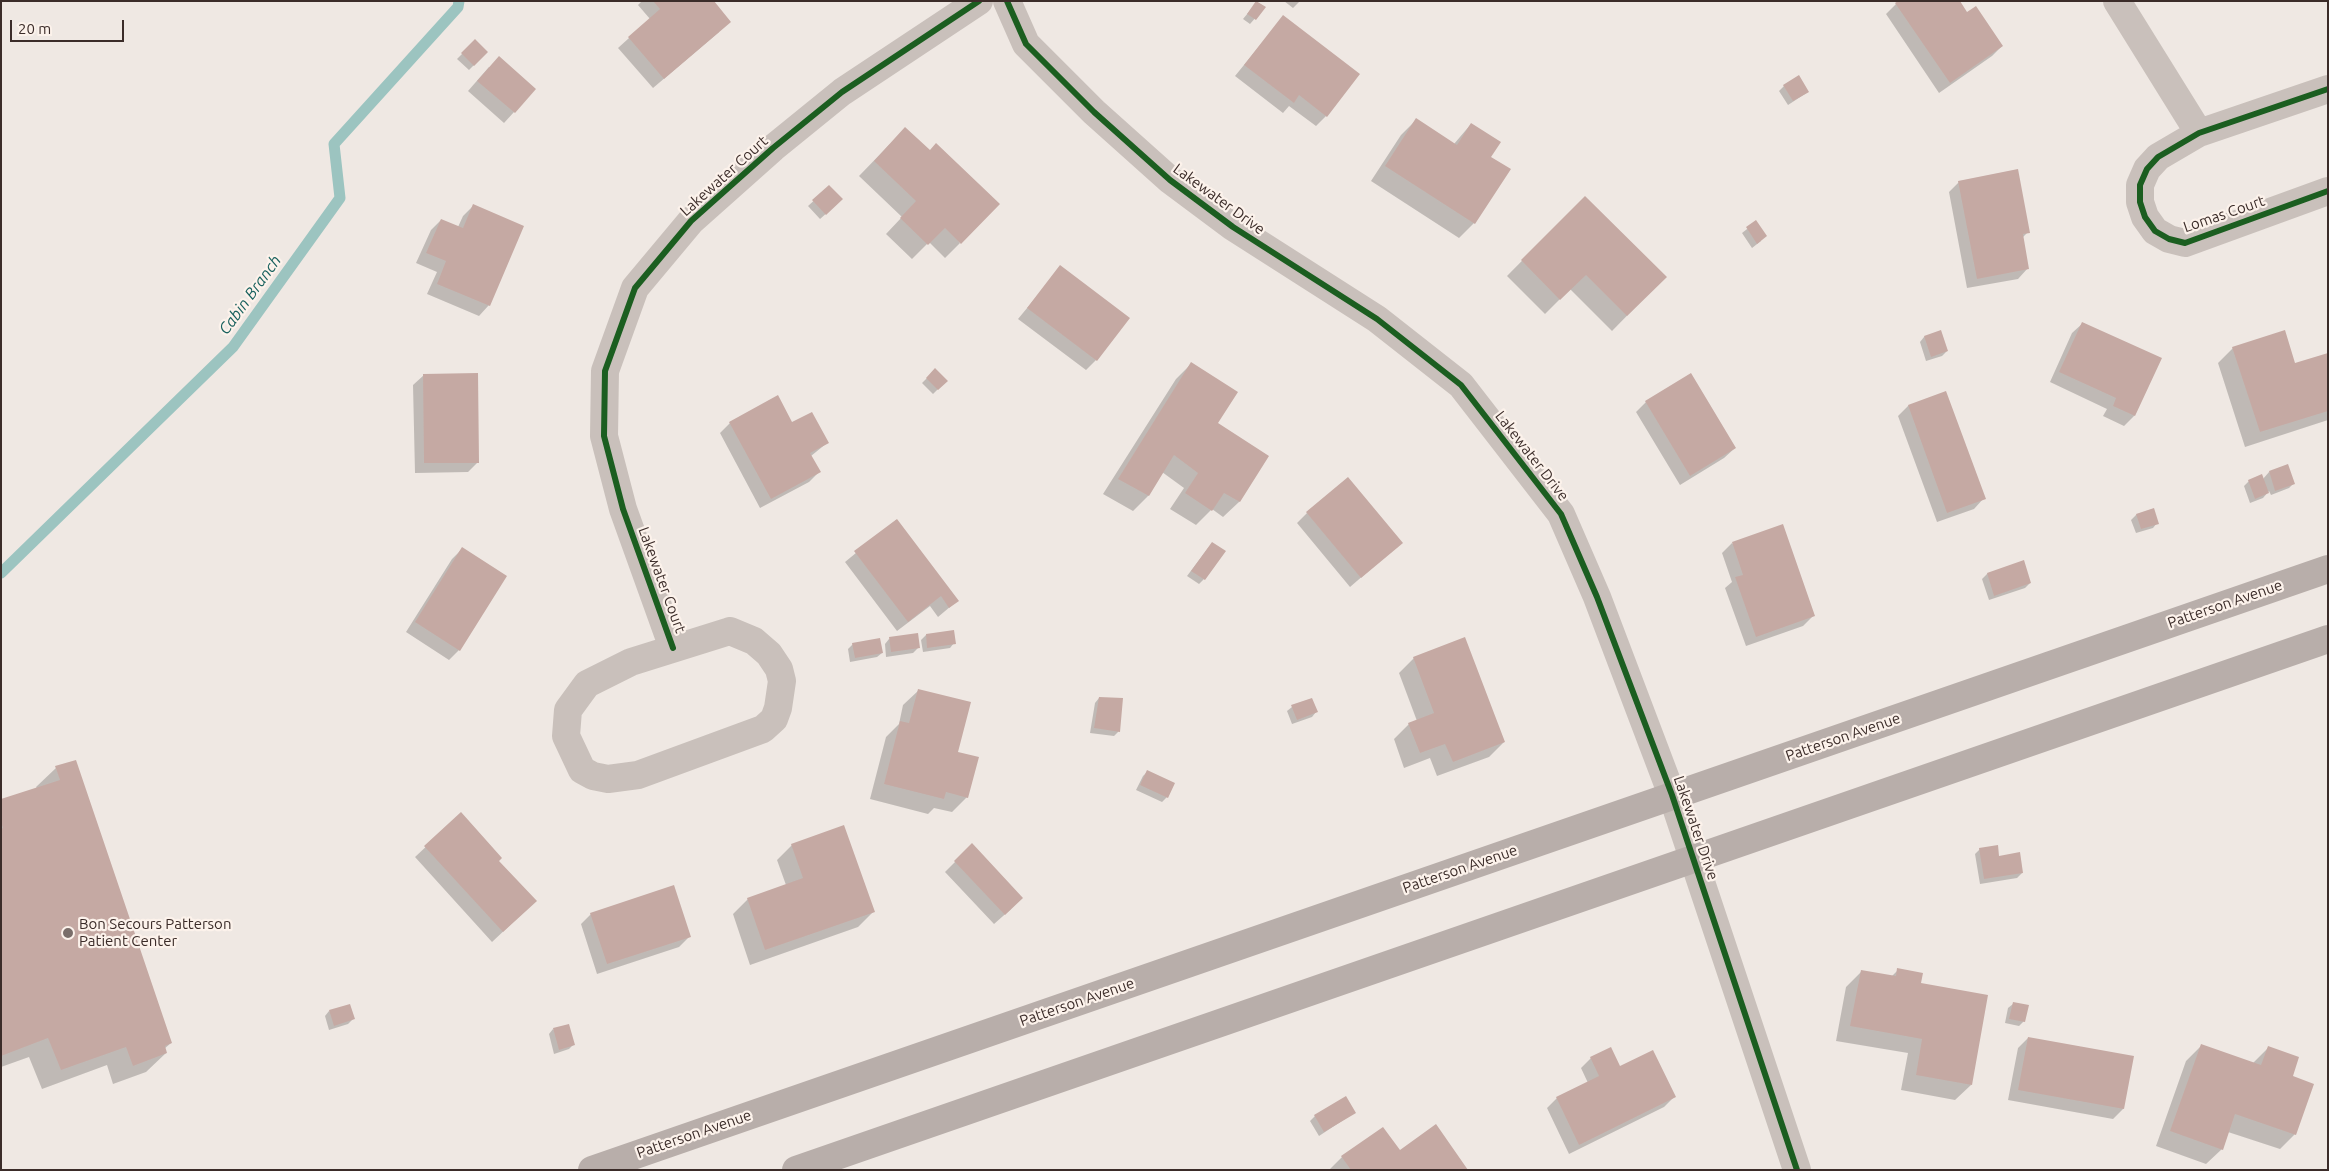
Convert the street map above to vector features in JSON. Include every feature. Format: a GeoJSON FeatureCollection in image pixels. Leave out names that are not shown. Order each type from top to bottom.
{"type":"FeatureCollection","features":[{"type":"Feature","properties":{"kind":"main road","name":"Patterson Avenue"},"geometry":{"type":"LineString","coordinates":[[592,1170],[2328,569]]}},
{"type":"Feature","properties":{"kind":"main road"},"geometry":{"type":"LineString","coordinates":[[796,1170],[2328,639]]}},
{"type":"Feature","properties":{"kind":"street","name":"Lakewater Court"},"geometry":{"type":"LineString","coordinates":[[673,648],[623,510],[604,436],[605,371],[635,288],[691,221],[773,148],[842,92],[979,1]]}},
{"type":"Feature","properties":{"kind":"street","name":"Lakewater Drive"},"geometry":{"type":"LineString","coordinates":[[1007,1],[1026,44],[1094,112],[1170,180],[1232,227],[1377,319],[1461,385],[1561,514],[1597,597],[1672,795],[1798,1170]]}},
{"type":"Feature","properties":{"kind":"street"},"geometry":{"type":"LineString","coordinates":[[2116,1],[2199,133]]}},
{"type":"Feature","properties":{"kind":"street","name":"Lomas Court"},"geometry":{"type":"LineString","coordinates":[[2328,89],[2199,133],[2158,157],[2146,169],[2140,185],[2140,202],[2145,217],[2155,231],[2169,239],[2185,243],[2328,191]]}},
{"type":"Feature","properties":{"kind":"street","name":"Lakewater Court"},"geometry":{"type":"LineString","coordinates":[[730,630],[754,641],[779,669],[782,681],[778,708],[774,718],[763,729],[746,737],[638,775],[608,779],[593,776],[582,770],[566,736],[568,710],[587,684],[631,662],[673,648],[730,630]]}},
{"type":"Feature","properties":{"kind":"building"},"geometry":{"type":"Polygon","coordinates":[[[653,1],[714,1],[731,22],[664,79],[628,37],[660,9],[653,1]]]}},
{"type":"Feature","properties":{"kind":"building"},"geometry":{"type":"Polygon","coordinates":[[[1256,1],[1266,7],[1256,20],[1247,14],[1256,1]]]}},
{"type":"Feature","properties":{"kind":"building"},"geometry":{"type":"Polygon","coordinates":[[[1898,1],[1960,1],[1967,12],[1976,6],[2003,46],[1950,83],[1895,3],[1898,1]]]}},
{"type":"Feature","properties":{"kind":"building"},"geometry":{"type":"Polygon","coordinates":[[[1283,15],[1360,74],[1327,117],[1299,95],[1294,103],[1244,65],[1283,15]]]}},
{"type":"Feature","properties":{"kind":"building"},"geometry":{"type":"Polygon","coordinates":[[[475,39],[488,52],[474,66],[461,53],[475,39]]]}},
{"type":"Feature","properties":{"kind":"building"},"geometry":{"type":"Polygon","coordinates":[[[499,56],[536,89],[515,113],[477,81],[499,56]]]}},
{"type":"Feature","properties":{"kind":"building"},"geometry":{"type":"Polygon","coordinates":[[[1799,75],[1809,92],[1793,101],[1783,85],[1799,75]]]}},
{"type":"Feature","properties":{"kind":"building"},"geometry":{"type":"Polygon","coordinates":[[[1416,118],[1457,145],[1471,123],[1501,142],[1491,157],[1511,169],[1475,224],[1385,166],[1416,118]]]}},
{"type":"Feature","properties":{"kind":"building"},"geometry":{"type":"Polygon","coordinates":[[[905,127],[930,150],[936,143],[1000,204],[961,244],[945,228],[928,245],[900,218],[916,201],[874,161],[905,127]]]}},
{"type":"Feature","properties":{"kind":"building"},"geometry":{"type":"Polygon","coordinates":[[[2018,169],[2030,233],[2023,234],[2029,269],[1977,279],[1958,181],[2018,169]]]}},
{"type":"Feature","properties":{"kind":"building"},"geometry":{"type":"Polygon","coordinates":[[[829,185],[843,199],[826,215],[812,200],[829,185]]]}},
{"type":"Feature","properties":{"kind":"building"},"geometry":{"type":"Polygon","coordinates":[[[1585,196],[1667,277],[1627,316],[1586,275],[1560,300],[1521,260],[1585,196]]]}},
{"type":"Feature","properties":{"kind":"building"},"geometry":{"type":"Polygon","coordinates":[[[473,204],[524,226],[490,306],[437,284],[446,261],[426,253],[441,219],[463,228],[473,204]]]}},
{"type":"Feature","properties":{"kind":"building"},"geometry":{"type":"Polygon","coordinates":[[[1756,220],[1767,236],[1757,244],[1746,227],[1756,220]]]}},
{"type":"Feature","properties":{"kind":"building"},"geometry":{"type":"Polygon","coordinates":[[[1060,265],[1130,318],[1097,361],[1027,308],[1060,265]]]}},
{"type":"Feature","properties":{"kind":"building"},"geometry":{"type":"Polygon","coordinates":[[[2082,322],[2162,358],[2135,416],[2113,406],[2116,398],[2059,372],[2082,322]]]}},
{"type":"Feature","properties":{"kind":"building"},"geometry":{"type":"Polygon","coordinates":[[[1941,330],[1948,351],[1931,357],[1924,336],[1941,330]]]}},
{"type":"Feature","properties":{"kind":"building"},"geometry":{"type":"Polygon","coordinates":[[[2285,330],[2295,363],[2328,353],[2328,411],[2260,432],[2232,347],[2285,330]]]}},
{"type":"Feature","properties":{"kind":"building"},"geometry":{"type":"Polygon","coordinates":[[[1191,362],[1238,392],[1218,423],[1269,456],[1240,502],[1224,493],[1212,511],[1185,493],[1198,473],[1174,455],[1149,496],[1118,479],[1191,362]]]}},
{"type":"Feature","properties":{"kind":"building"},"geometry":{"type":"Polygon","coordinates":[[[935,368],[948,381],[938,390],[926,378],[935,368]]]}},
{"type":"Feature","properties":{"kind":"building"},"geometry":{"type":"Polygon","coordinates":[[[478,373],[479,463],[424,463],[423,374],[478,373]]]}},
{"type":"Feature","properties":{"kind":"building"},"geometry":{"type":"Polygon","coordinates":[[[1691,373],[1736,448],[1690,476],[1645,401],[1691,373]]]}},
{"type":"Feature","properties":{"kind":"building"},"geometry":{"type":"Polygon","coordinates":[[[1946,391],[1986,499],[1947,513],[1908,405],[1946,391]]]}},
{"type":"Feature","properties":{"kind":"building"},"geometry":{"type":"Polygon","coordinates":[[[778,395],[792,422],[812,412],[829,443],[810,453],[821,472],[771,499],[729,422],[778,395]]]}},
{"type":"Feature","properties":{"kind":"building"},"geometry":{"type":"Polygon","coordinates":[[[2288,464],[2295,484],[2275,491],[2269,471],[2288,464]]]}},
{"type":"Feature","properties":{"kind":"building"},"geometry":{"type":"Polygon","coordinates":[[[2262,474],[2269,493],[2255,499],[2248,480],[2262,474]]]}},
{"type":"Feature","properties":{"kind":"building"},"geometry":{"type":"Polygon","coordinates":[[[1348,477],[1403,543],[1361,578],[1306,512],[1348,477]]]}},
{"type":"Feature","properties":{"kind":"building"},"geometry":{"type":"Polygon","coordinates":[[[2154,508],[2159,524],[2141,529],[2136,514],[2154,508]]]}},
{"type":"Feature","properties":{"kind":"building"},"geometry":{"type":"Polygon","coordinates":[[[897,519],[959,601],[949,608],[941,596],[908,622],[854,551],[897,519]]]}},
{"type":"Feature","properties":{"kind":"building"},"geometry":{"type":"Polygon","coordinates":[[[1783,524],[1815,616],[1756,637],[1735,577],[1743,575],[1732,542],[1783,524]]]}},
{"type":"Feature","properties":{"kind":"building"},"geometry":{"type":"Polygon","coordinates":[[[1212,542],[1226,551],[1205,580],[1191,571],[1212,542]]]}},
{"type":"Feature","properties":{"kind":"building"},"geometry":{"type":"Polygon","coordinates":[[[462,547],[507,576],[460,651],[415,622],[462,547]]]}},
{"type":"Feature","properties":{"kind":"building"},"geometry":{"type":"Polygon","coordinates":[[[2024,560],[2031,583],[1994,596],[1987,573],[2024,560]]]}},
{"type":"Feature","properties":{"kind":"building"},"geometry":{"type":"Polygon","coordinates":[[[954,630],[956,644],[927,648],[926,634],[954,630]]]}},
{"type":"Feature","properties":{"kind":"building"},"geometry":{"type":"Polygon","coordinates":[[[918,633],[920,648],[891,652],[889,637],[918,633]]]}},
{"type":"Feature","properties":{"kind":"building"},"geometry":{"type":"Polygon","coordinates":[[[1465,637],[1505,742],[1453,762],[1445,744],[1420,753],[1408,723],[1434,713],[1413,657],[1465,637]]]}},
{"type":"Feature","properties":{"kind":"building"},"geometry":{"type":"Polygon","coordinates":[[[880,638],[883,653],[855,658],[852,643],[880,638]]]}},
{"type":"Feature","properties":{"kind":"building"},"geometry":{"type":"Polygon","coordinates":[[[918,689],[971,702],[958,752],[979,757],[968,798],[946,792],[944,799],[884,784],[900,721],[909,723],[918,689]]]}},
{"type":"Feature","properties":{"kind":"building"},"geometry":{"type":"Polygon","coordinates":[[[1099,697],[1123,698],[1120,732],[1094,728],[1099,697]]]}},
{"type":"Feature","properties":{"kind":"building"},"geometry":{"type":"Polygon","coordinates":[[[1312,698],[1318,712],[1297,720],[1291,705],[1312,698]]]}},
{"type":"Feature","properties":{"kind":"building","name":"Bon Secours Patterson Patient Center"},"geometry":{"type":"Polygon","coordinates":[[[76,760],[172,1043],[165,1046],[167,1053],[133,1066],[126,1047],[61,1070],[48,1038],[1,1056],[1,829],[3,828],[1,822],[1,799],[60,780],[55,766],[76,760]]]}},
{"type":"Feature","properties":{"kind":"building"},"geometry":{"type":"Polygon","coordinates":[[[1147,770],[1175,783],[1168,798],[1140,785],[1147,770]]]}},
{"type":"Feature","properties":{"kind":"building"},"geometry":{"type":"Polygon","coordinates":[[[461,812],[502,858],[499,861],[537,901],[503,932],[424,846],[461,812]]]}},
{"type":"Feature","properties":{"kind":"building"},"geometry":{"type":"Polygon","coordinates":[[[844,825],[875,912],[765,950],[747,898],[803,878],[791,844],[844,825]]]}},
{"type":"Feature","properties":{"kind":"building"},"geometry":{"type":"Polygon","coordinates":[[[972,843],[1023,898],[1005,915],[954,861],[972,843]]]}},
{"type":"Feature","properties":{"kind":"building"},"geometry":{"type":"Polygon","coordinates":[[[1998,845],[1999,856],[2020,852],[2023,873],[1984,879],[1979,848],[1998,845]]]}},
{"type":"Feature","properties":{"kind":"building"},"geometry":{"type":"Polygon","coordinates":[[[674,885],[691,937],[607,964],[590,913],[674,885]]]}},
{"type":"Feature","properties":{"kind":"building"},"geometry":{"type":"Polygon","coordinates":[[[1897,968],[1923,973],[1921,983],[1988,995],[1972,1085],[1916,1075],[1922,1039],[1850,1026],[1861,970],[1896,976],[1897,968]]]}},
{"type":"Feature","properties":{"kind":"building"},"geometry":{"type":"Polygon","coordinates":[[[2013,1002],[2029,1005],[2025,1022],[2009,1019],[2013,1002]]]}},
{"type":"Feature","properties":{"kind":"building"},"geometry":{"type":"Polygon","coordinates":[[[350,1004],[355,1019],[334,1026],[329,1010],[350,1004]]]}},
{"type":"Feature","properties":{"kind":"building"},"geometry":{"type":"Polygon","coordinates":[[[569,1024],[575,1045],[559,1050],[553,1028],[569,1024]]]}},
{"type":"Feature","properties":{"kind":"building"},"geometry":{"type":"Polygon","coordinates":[[[2028,1037],[2134,1056],[2124,1109],[2018,1090],[2028,1037]]]}},
{"type":"Feature","properties":{"kind":"building"},"geometry":{"type":"Polygon","coordinates":[[[2201,1044],[2261,1065],[2268,1046],[2299,1057],[2293,1076],[2314,1084],[2296,1135],[2235,1114],[2223,1150],[2170,1131],[2201,1044]]]}},
{"type":"Feature","properties":{"kind":"building"},"geometry":{"type":"Polygon","coordinates":[[[1611,1047],[1620,1066],[1653,1050],[1676,1097],[1579,1145],[1556,1097],[1599,1076],[1590,1057],[1611,1047]]]}},
{"type":"Feature","properties":{"kind":"building"},"geometry":{"type":"Polygon","coordinates":[[[1346,1096],[1356,1113],[1324,1132],[1314,1115],[1346,1096]]]}},
{"type":"Feature","properties":{"kind":"building"},"geometry":{"type":"Polygon","coordinates":[[[1436,1124],[1468,1170],[1351,1170],[1341,1156],[1383,1127],[1400,1150],[1436,1124]]]}},
{"type":"Feature","properties":{"kind":"waterway","name":"Cabin Branch"},"geometry":{"type":"LineString","coordinates":[[1,573],[233,347],[340,198],[334,144],[458,7],[459,1]]}},
{"type":"Feature","properties":{"kind":"cycle path"},"geometry":{"type":"LineString","coordinates":[[673,648],[623,509],[604,436],[605,371],[635,288],[691,221],[773,148],[842,92],[979,1]]}},
{"type":"Feature","properties":{"kind":"cycle path"},"geometry":{"type":"LineString","coordinates":[[1007,1],[1026,44],[1094,112],[1170,180],[1233,227],[1377,319],[1461,385],[1561,514],[1597,597],[1672,795],[1797,1170]]}},
{"type":"Feature","properties":{"kind":"cycle path"},"geometry":{"type":"LineString","coordinates":[[2328,89],[2199,133],[2158,157],[2147,169],[2140,185],[2140,202],[2145,217],[2155,231],[2169,239],[2185,243],[2328,191]]}},
{"type":"Feature","properties":{"kind":"place","name":"Bon Secours Patterson Patient Center"},"geometry":{"type":"Point","coordinates":[68,933]}}]}
